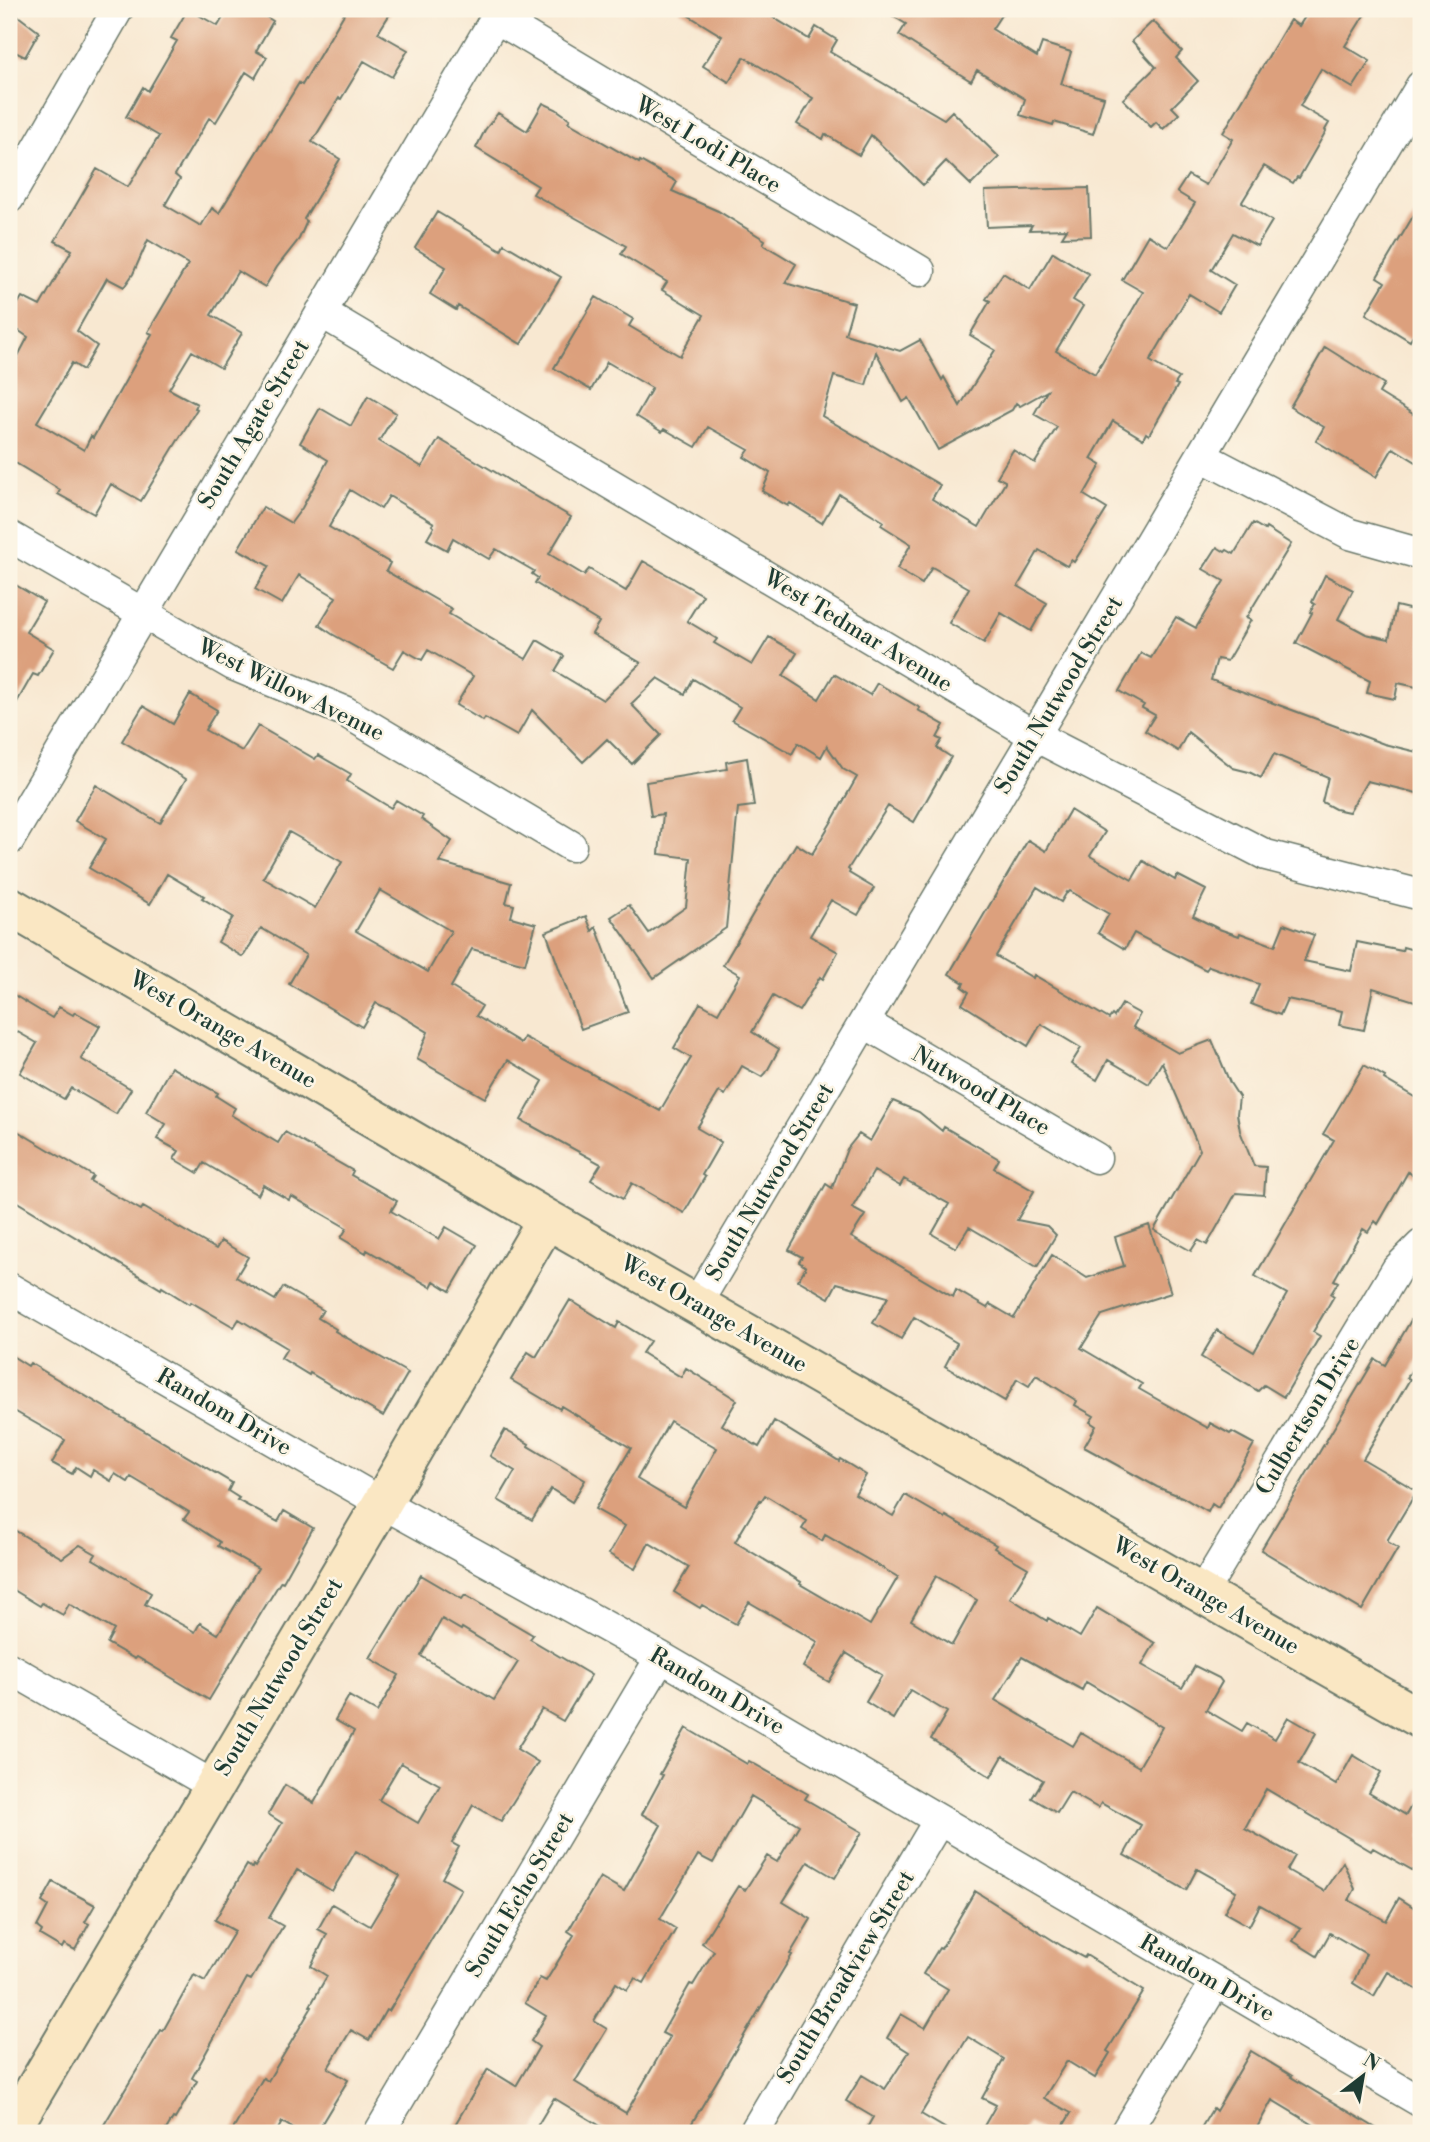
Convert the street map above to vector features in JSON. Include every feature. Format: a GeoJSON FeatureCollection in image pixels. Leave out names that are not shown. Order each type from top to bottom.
{"type":"FeatureCollection","features":[{"type":"Feature","properties":{"kind":"street"},"geometry":{"type":"LineString","coordinates":[[9,198],[118,9]]}},
{"type":"Feature","properties":{"kind":"street","name":"West Lodi Place"},"geometry":{"type":"LineString","coordinates":[[498,14],[920,271]]}},
{"type":"Feature","properties":{"kind":"street","name":"South Agate Street"},"geometry":{"type":"LineString","coordinates":[[9,840],[498,14]]}},
{"type":"Feature","properties":{"kind":"street","name":"South Nutwood Street"},"geometry":{"type":"LineString","coordinates":[[697,1303],[1421,86]]}},
{"type":"Feature","properties":{"kind":"street","name":"West Tedmar Avenue"},"geometry":{"type":"LineString","coordinates":[[321,312],[1035,736],[1266,855],[1421,895]]}},
{"type":"Feature","properties":{"kind":"street"},"geometry":{"type":"LineString","coordinates":[[1201,456],[1350,534],[1421,554]]}},
{"type":"Feature","properties":{"kind":"street","name":"West Willow Avenue"},"geometry":{"type":"LineString","coordinates":[[9,537],[233,665],[344,711],[571,846]]}},
{"type":"Feature","properties":{"kind":"street","name":"West Orange Avenue"},"geometry":{"type":"LineString","coordinates":[[9,906],[547,1219],[1421,1719]]}},
{"type":"Feature","properties":{"kind":"street","name":"Nutwood Place"},"geometry":{"type":"LineString","coordinates":[[865,1023],[1096,1158]]}},
{"type":"Feature","properties":{"kind":"street","name":"South Nutwood Street"},"geometry":{"type":"LineString","coordinates":[[9,2133],[383,1503],[547,1219]]}},
{"type":"Feature","properties":{"kind":"street","name":"Culbertson Drive"},"geometry":{"type":"LineString","coordinates":[[1202,1593],[1397,1269],[1421,1245]]}},
{"type":"Feature","properties":{"kind":"street","name":"Random Drive"},"geometry":{"type":"LineString","coordinates":[[9,1288],[383,1503],[661,1657],[1421,2102]]}},
{"type":"Feature","properties":{"kind":"street","name":"South Echo Street"},"geometry":{"type":"LineString","coordinates":[[379,2133],[661,1657]]}},
{"type":"Feature","properties":{"kind":"street"},"geometry":{"type":"LineString","coordinates":[[9,1668],[214,1786]]}},
{"type":"Feature","properties":{"kind":"street","name":"South Broadview Street"},"geometry":{"type":"LineString","coordinates":[[754,2133],[939,1820]]}},
{"type":"Feature","properties":{"kind":"street"},"geometry":{"type":"LineString","coordinates":[[1125,2133],[1215,1983]]}},
{"type":"Feature","properties":{"kind":"building"},"geometry":{"type":"Polygon","coordinates":[[[9,9],[39,32],[25,57],[9,49],[9,9]]]}},
{"type":"Feature","properties":{"kind":"building"},"geometry":{"type":"Polygon","coordinates":[[[188,9],[218,26],[228,9],[253,9],[273,21],[256,51],[267,57],[255,78],[246,72],[216,122],[209,118],[175,175],[180,179],[165,205],[201,226],[212,208],[219,213],[299,83],[302,85],[347,9],[393,9],[378,33],[408,50],[392,77],[364,61],[312,142],[340,159],[304,219],[307,221],[299,239],[265,287],[238,271],[211,315],[242,333],[221,368],[192,351],[169,389],[197,404],[197,409],[141,501],[111,484],[94,514],[58,494],[60,490],[9,459],[9,373],[28,337],[9,324],[9,318],[22,297],[40,306],[72,250],[55,241],[97,169],[128,187],[159,136],[126,117],[143,87],[148,91],[177,41],[171,38],[188,9]],[[148,240],[133,274],[124,287],[107,278],[77,331],[97,346],[83,370],[72,363],[37,422],[84,450],[152,334],[148,332],[188,264],[148,240]]]}},
{"type":"Feature","properties":{"kind":"building"},"geometry":{"type":"Polygon","coordinates":[[[678,9],[759,9],[809,39],[816,27],[837,40],[830,52],[944,119],[952,111],[999,157],[971,185],[946,161],[923,185],[871,135],[859,155],[825,134],[823,139],[797,124],[813,98],[744,57],[729,82],[703,66],[722,36],[678,9]]]}},
{"type":"Feature","properties":{"kind":"building"},"geometry":{"type":"Polygon","coordinates":[[[881,9],[1005,9],[992,29],[1037,57],[1042,43],[1071,52],[1061,84],[1104,97],[1093,134],[1020,115],[1025,99],[977,70],[971,81],[947,66],[899,35],[906,24],[881,9]]]}},
{"type":"Feature","properties":{"kind":"building"},"geometry":{"type":"Polygon","coordinates":[[[1310,9],[1368,9],[1345,46],[1370,61],[1353,88],[1321,69],[1300,106],[1329,123],[1326,131],[1299,178],[1293,183],[1264,166],[1242,202],[1272,221],[1257,246],[1233,233],[1211,270],[1235,285],[1219,312],[1189,294],[1150,361],[1179,378],[1175,384],[1178,385],[1149,435],[1146,433],[1143,439],[1113,421],[1091,459],[1101,465],[1084,495],[1107,509],[1074,562],[1071,560],[1067,566],[1039,550],[1018,586],[1047,603],[1031,631],[1001,613],[984,643],[949,623],[969,588],[932,567],[922,584],[897,569],[911,544],[881,525],[883,521],[839,494],[822,523],[790,503],[788,506],[762,491],[770,473],[744,457],[749,450],[708,427],[696,447],[664,429],[662,432],[636,416],[652,388],[607,362],[591,390],[554,368],[596,297],[633,319],[629,326],[680,356],[704,315],[662,290],[667,282],[621,254],[626,246],[533,194],[538,186],[476,148],[498,113],[527,131],[543,103],[556,109],[570,119],[568,122],[677,182],[672,191],[718,211],[765,240],[763,244],[796,264],[785,283],[854,303],[845,334],[900,351],[920,340],[960,406],[995,350],[970,335],[990,301],[986,299],[1003,273],[1030,290],[1053,252],[1089,274],[1073,300],[1083,306],[1056,351],[1095,374],[1143,292],[1122,280],[1148,235],[1168,247],[1195,203],[1177,192],[1188,175],[1206,185],[1233,139],[1223,133],[1290,20],[1299,26],[1310,9]],[[876,352],[866,385],[834,376],[822,416],[940,485],[932,499],[979,527],[1005,483],[997,477],[1013,450],[1035,463],[1057,427],[1034,414],[1047,391],[1020,406],[1016,403],[1012,410],[938,450],[909,398],[903,402],[876,352]]]}},
{"type":"Feature","properties":{"kind":"building"},"geometry":{"type":"Polygon","coordinates":[[[1153,21],[1182,51],[1176,58],[1198,81],[1172,107],[1179,114],[1163,129],[1156,122],[1151,127],[1123,99],[1156,67],[1132,41],[1153,21]]]}},
{"type":"Feature","properties":{"kind":"building"},"geometry":{"type":"Polygon","coordinates":[[[1089,188],[1091,236],[1062,237],[1067,229],[1029,230],[1032,225],[987,227],[985,191],[1089,188]]]}},
{"type":"Feature","properties":{"kind":"building"},"geometry":{"type":"Polygon","coordinates":[[[1421,203],[1421,322],[1410,341],[1366,314],[1385,282],[1377,277],[1421,203]]]}},
{"type":"Feature","properties":{"kind":"building"},"geometry":{"type":"Polygon","coordinates":[[[437,212],[501,250],[504,244],[561,277],[521,344],[458,306],[456,310],[430,294],[446,267],[415,248],[437,212]]]}},
{"type":"Feature","properties":{"kind":"building"},"geometry":{"type":"Polygon","coordinates":[[[1325,347],[1384,384],[1379,393],[1421,419],[1421,465],[1393,448],[1376,477],[1316,441],[1324,427],[1290,407],[1325,347]]]}},
{"type":"Feature","properties":{"kind":"building"},"geometry":{"type":"Polygon","coordinates":[[[368,396],[396,413],[379,441],[422,467],[439,439],[571,517],[549,554],[584,575],[589,569],[626,591],[643,561],[703,595],[687,621],[717,639],[714,643],[752,665],[769,637],[797,653],[783,676],[819,699],[834,674],[870,695],[877,683],[944,725],[937,738],[942,740],[937,748],[951,757],[914,822],[888,806],[848,869],[849,873],[874,888],[858,915],[831,900],[810,936],[838,952],[823,979],[820,977],[799,1011],[773,996],[752,1032],[779,1049],[766,1073],[762,1077],[742,1066],[725,1095],[719,1092],[697,1128],[721,1142],[684,1213],[632,1183],[623,1199],[591,1180],[601,1164],[521,1120],[543,1081],[508,1060],[485,1098],[417,1059],[428,1032],[393,1011],[376,1003],[362,1027],[289,984],[306,955],[261,928],[243,957],[218,942],[233,917],[167,874],[150,904],[89,868],[106,839],[75,821],[96,785],[160,823],[186,779],[122,741],[143,706],[173,724],[190,694],[217,710],[205,730],[242,751],[258,726],[315,759],[318,755],[351,774],[347,781],[391,808],[396,800],[423,816],[421,819],[452,841],[439,862],[511,883],[506,903],[514,905],[511,917],[536,924],[525,964],[472,949],[451,987],[482,1006],[476,1016],[521,1043],[524,1037],[660,1111],[691,1058],[674,1048],[700,1003],[718,1013],[740,975],[723,965],[776,875],[796,844],[812,854],[832,821],[857,777],[843,769],[827,746],[821,757],[798,743],[792,754],[732,720],[740,707],[693,679],[685,694],[658,678],[631,704],[661,735],[632,764],[607,739],[583,762],[532,710],[517,736],[456,705],[473,676],[428,650],[422,660],[404,650],[393,668],[332,634],[319,625],[336,597],[299,575],[282,604],[255,589],[269,566],[238,549],[263,507],[291,523],[302,508],[328,460],[300,443],[320,408],[351,426],[368,396]],[[350,490],[329,527],[390,563],[386,571],[452,609],[449,614],[526,659],[537,640],[564,656],[555,671],[603,700],[641,663],[592,634],[599,622],[535,583],[538,578],[532,574],[534,571],[496,549],[489,559],[453,538],[447,550],[427,539],[434,523],[389,496],[381,509],[350,490]],[[289,832],[263,878],[315,908],[342,862],[289,832]],[[380,890],[356,931],[428,972],[451,931],[380,890]]]}},
{"type":"Feature","properties":{"kind":"building"},"geometry":{"type":"Polygon","coordinates":[[[1253,523],[1291,544],[1246,618],[1251,620],[1227,661],[1217,659],[1211,680],[1384,744],[1421,753],[1421,794],[1367,781],[1349,812],[1335,809],[1322,802],[1328,777],[1274,754],[1261,778],[1233,768],[1188,732],[1178,751],[1145,731],[1155,715],[1142,708],[1144,705],[1119,691],[1141,653],[1151,658],[1176,617],[1196,628],[1224,581],[1203,569],[1217,547],[1234,554],[1253,523]]]}},
{"type":"Feature","properties":{"kind":"building"},"geometry":{"type":"Polygon","coordinates":[[[1325,575],[1353,590],[1338,619],[1366,634],[1389,639],[1396,606],[1421,612],[1421,688],[1398,683],[1395,699],[1367,693],[1370,681],[1296,643],[1312,613],[1310,612],[1315,604],[1312,602],[1325,575]]]}},
{"type":"Feature","properties":{"kind":"building"},"geometry":{"type":"Polygon","coordinates":[[[9,581],[44,602],[26,632],[54,649],[38,676],[33,674],[9,716],[9,581]]]}},
{"type":"Feature","properties":{"kind":"building"},"geometry":{"type":"Polygon","coordinates":[[[747,758],[754,806],[738,808],[726,928],[654,978],[611,917],[629,905],[649,933],[686,907],[691,858],[659,854],[663,814],[651,816],[646,782],[727,769],[726,762],[747,758]]]}},
{"type":"Feature","properties":{"kind":"building"},"geometry":{"type":"Polygon","coordinates":[[[1070,810],[1105,832],[1090,856],[1132,880],[1143,861],[1175,880],[1177,875],[1206,890],[1193,916],[1219,929],[1239,936],[1240,933],[1275,946],[1284,924],[1314,935],[1304,961],[1351,971],[1357,942],[1402,951],[1403,947],[1421,952],[1421,1003],[1373,988],[1364,1030],[1339,1025],[1342,1011],[1287,999],[1280,1015],[1251,1004],[1259,984],[1209,966],[1206,970],[1134,933],[1125,949],[1098,933],[1109,914],[1070,891],[1061,902],[1037,887],[996,956],[1109,1019],[1112,1015],[1114,1017],[1122,1004],[1140,1014],[1133,1027],[1178,1053],[1212,1040],[1230,1083],[1239,1097],[1237,1114],[1240,1131],[1254,1166],[1266,1167],[1264,1195],[1236,1193],[1207,1245],[1198,1240],[1191,1251],[1154,1230],[1200,1150],[1162,1062],[1149,1084],[1108,1060],[1097,1080],[1071,1064],[1081,1048],[1041,1024],[1028,1046],[962,1004],[969,992],[962,987],[964,983],[949,974],[1028,840],[1046,851],[1070,810]]]}},
{"type":"Feature","properties":{"kind":"building"},"geometry":{"type":"Polygon","coordinates":[[[586,916],[592,931],[596,927],[628,1012],[581,1029],[546,932],[586,916]]]}},
{"type":"Feature","properties":{"kind":"building"},"geometry":{"type":"Polygon","coordinates":[[[9,992],[52,1018],[59,1007],[73,1015],[75,1012],[100,1026],[81,1059],[131,1089],[116,1114],[71,1088],[64,1099],[20,1073],[37,1043],[9,1027],[9,992]]]}},
{"type":"Feature","properties":{"kind":"building"},"geometry":{"type":"Polygon","coordinates":[[[1364,1065],[1421,1101],[1421,1180],[1408,1172],[1378,1224],[1375,1221],[1368,1232],[1363,1229],[1334,1280],[1338,1282],[1331,1294],[1334,1296],[1313,1332],[1320,1336],[1284,1397],[1264,1385],[1258,1391],[1201,1357],[1217,1330],[1254,1352],[1287,1294],[1255,1276],[1334,1140],[1323,1134],[1364,1065]]]}},
{"type":"Feature","properties":{"kind":"building"},"geometry":{"type":"Polygon","coordinates":[[[171,1067],[218,1093],[216,1096],[235,1108],[231,1115],[278,1143],[285,1132],[353,1171],[351,1175],[397,1201],[391,1211],[439,1239],[446,1227],[477,1245],[450,1291],[434,1281],[431,1287],[367,1250],[366,1253],[341,1238],[347,1228],[291,1196],[289,1200],[263,1185],[258,1195],[204,1163],[198,1173],[174,1159],[179,1151],[157,1139],[166,1124],[146,1112],[171,1067]]]}},
{"type":"Feature","properties":{"kind":"building"},"geometry":{"type":"Polygon","coordinates":[[[893,1101],[919,1112],[942,1131],[944,1127],[999,1159],[994,1168],[1034,1191],[1017,1220],[1047,1226],[1056,1235],[1037,1267],[969,1227],[956,1248],[932,1234],[949,1204],[904,1179],[900,1186],[874,1171],[852,1208],[865,1215],[851,1237],[953,1297],[956,1290],[987,1308],[990,1304],[1014,1318],[1052,1255],[1087,1278],[1124,1266],[1115,1237],[1149,1225],[1171,1293],[1102,1315],[1081,1348],[1142,1384],[1139,1389],[1208,1428],[1210,1423],[1254,1444],[1218,1508],[1212,1504],[1208,1512],[1084,1447],[1096,1426],[1090,1422],[1094,1416],[1075,1405],[1077,1401],[1036,1375],[1029,1386],[1017,1379],[1005,1401],[945,1366],[957,1343],[914,1317],[901,1339],[873,1323],[888,1297],[837,1283],[829,1298],[798,1280],[806,1267],[799,1262],[802,1257],[789,1250],[826,1184],[832,1188],[847,1149],[859,1134],[870,1141],[893,1101]]]}},
{"type":"Feature","properties":{"kind":"building"},"geometry":{"type":"Polygon","coordinates":[[[9,1126],[93,1176],[90,1181],[141,1210],[143,1207],[216,1249],[221,1241],[248,1257],[236,1277],[275,1300],[283,1287],[323,1310],[318,1318],[336,1329],[335,1331],[408,1373],[383,1416],[281,1358],[287,1348],[239,1319],[234,1327],[191,1302],[189,1304],[9,1197],[9,1126]]]}},
{"type":"Feature","properties":{"kind":"building"},"geometry":{"type":"Polygon","coordinates":[[[570,1300],[616,1328],[619,1322],[650,1341],[642,1353],[681,1377],[686,1368],[737,1400],[722,1425],[759,1447],[774,1421],[866,1475],[855,1494],[893,1516],[905,1495],[996,1545],[994,1548],[1028,1568],[1010,1598],[1047,1621],[1048,1618],[1080,1637],[1097,1608],[1155,1643],[1142,1665],[1182,1688],[1195,1666],[1219,1678],[1222,1682],[1206,1710],[1242,1731],[1247,1723],[1275,1739],[1288,1717],[1316,1733],[1299,1763],[1336,1785],[1353,1755],[1381,1772],[1369,1793],[1406,1815],[1421,1788],[1421,1875],[1373,1848],[1371,1851],[1266,1789],[1245,1828],[1295,1856],[1287,1870],[1324,1891],[1343,1862],[1355,1889],[1349,1900],[1386,1921],[1399,1898],[1421,1912],[1421,1992],[1388,1972],[1374,1996],[1353,1983],[1366,1954],[1330,1933],[1317,1956],[1293,1941],[1301,1928],[1260,1905],[1249,1926],[1224,1912],[1236,1891],[1197,1869],[1186,1890],[1124,1855],[1141,1825],[1101,1803],[1098,1808],[1070,1792],[1057,1813],[1032,1798],[1043,1780],[1003,1756],[991,1777],[931,1739],[947,1712],[910,1690],[893,1719],[866,1702],[882,1675],[846,1653],[829,1682],[803,1667],[818,1642],[749,1602],[736,1624],[702,1605],[700,1608],[674,1592],[689,1567],[649,1543],[635,1569],[609,1554],[625,1526],[595,1509],[631,1448],[511,1380],[528,1352],[536,1357],[570,1300]],[[670,1421],[637,1479],[684,1507],[717,1448],[670,1421]],[[765,1495],[735,1542],[870,1625],[898,1577],[825,1535],[822,1541],[802,1529],[807,1521],[765,1495]],[[936,1576],[911,1620],[952,1645],[977,1600],[936,1576]],[[1022,1657],[995,1700],[1073,1746],[1081,1733],[1139,1767],[1162,1727],[1086,1682],[1082,1690],[1022,1657]]]}},
{"type":"Feature","properties":{"kind":"building"},"geometry":{"type":"Polygon","coordinates":[[[1421,1303],[1421,1354],[1407,1378],[1410,1379],[1363,1459],[1417,1491],[1388,1539],[1388,1542],[1398,1548],[1362,1610],[1261,1550],[1375,1359],[1385,1365],[1421,1303]]]}},
{"type":"Feature","properties":{"kind":"building"},"geometry":{"type":"Polygon","coordinates":[[[9,1354],[28,1366],[30,1363],[232,1483],[228,1491],[239,1498],[237,1500],[278,1522],[284,1511],[313,1528],[283,1582],[281,1581],[209,1700],[137,1657],[135,1659],[107,1643],[114,1630],[69,1604],[63,1615],[42,1603],[40,1606],[9,1587],[9,1527],[62,1558],[80,1545],[96,1554],[93,1559],[151,1593],[145,1604],[195,1632],[200,1623],[218,1634],[258,1568],[218,1546],[220,1542],[184,1519],[189,1512],[131,1477],[128,1482],[115,1474],[111,1481],[93,1470],[90,1476],[76,1467],[72,1474],[52,1463],[65,1440],[9,1408],[9,1354]]]}},
{"type":"Feature","properties":{"kind":"building"},"geometry":{"type":"Polygon","coordinates":[[[505,1430],[585,1480],[572,1502],[551,1489],[532,1520],[498,1500],[515,1471],[490,1456],[505,1430]]]}},
{"type":"Feature","properties":{"kind":"building"},"geometry":{"type":"Polygon","coordinates":[[[421,1575],[462,1599],[465,1595],[533,1635],[530,1639],[591,1675],[563,1721],[542,1709],[517,1749],[538,1762],[501,1821],[473,1805],[452,1843],[459,1847],[442,1878],[461,1889],[369,2040],[351,2030],[328,2068],[348,2080],[316,2133],[301,2133],[282,2122],[276,2133],[231,2133],[263,2078],[268,2081],[312,2007],[310,2006],[327,1976],[311,1966],[327,1934],[318,1929],[332,1904],[370,1926],[400,1876],[356,1851],[332,1891],[297,1870],[269,1918],[283,1926],[251,1980],[247,1978],[192,2078],[197,2081],[164,2133],[99,2133],[161,2030],[163,2031],[194,1975],[205,1981],[235,1931],[215,1920],[247,1865],[255,1867],[282,1823],[268,1814],[285,1785],[314,1803],[354,1731],[335,1720],[349,1696],[377,1712],[399,1675],[370,1658],[421,1575]],[[442,1619],[421,1656],[494,1700],[518,1662],[442,1619]],[[401,1763],[379,1800],[418,1823],[440,1785],[401,1763]]]}},
{"type":"Feature","properties":{"kind":"building"},"geometry":{"type":"Polygon","coordinates":[[[686,1728],[747,1764],[749,1761],[808,1794],[805,1799],[862,1832],[835,1878],[808,1862],[783,1902],[811,1919],[686,2133],[612,2133],[554,2098],[533,2133],[450,2133],[488,2069],[516,2086],[539,2047],[531,2041],[546,2016],[525,2003],[540,1978],[546,1981],[574,1935],[568,1931],[600,1877],[624,1891],[661,1825],[642,1814],[663,1775],[660,1774],[686,1728]],[[751,1796],[713,1863],[698,1855],[660,1919],[676,1929],[644,1983],[635,1978],[627,1990],[616,1983],[594,2021],[607,2029],[575,2082],[626,2113],[670,2037],[662,2033],[690,1984],[693,1985],[714,1951],[702,1943],[738,1886],[745,1890],[767,1856],[777,1862],[799,1825],[751,1796]]]}},
{"type":"Feature","properties":{"kind":"building"},"geometry":{"type":"Polygon","coordinates":[[[53,1882],[95,1905],[85,1922],[89,1924],[75,1950],[64,1944],[62,1948],[40,1935],[42,1931],[37,1927],[48,1906],[42,1902],[53,1882]]]}},
{"type":"Feature","properties":{"kind":"building"},"geometry":{"type":"Polygon","coordinates":[[[975,1891],[1062,1946],[1084,1958],[1086,1955],[1144,1991],[1107,2051],[1110,2053],[1095,2078],[1067,2061],[1044,2098],[1071,2113],[1059,2133],[1046,2133],[1028,2123],[1022,2133],[980,2133],[996,2105],[982,2098],[1004,2059],[968,2037],[921,2114],[953,2133],[864,2133],[873,2117],[846,2101],[862,2075],[885,2089],[909,2052],[887,2038],[901,2014],[925,2028],[948,1989],[923,1974],[975,1891]]]}},
{"type":"Feature","properties":{"kind":"building"},"geometry":{"type":"Polygon","coordinates":[[[1251,2051],[1384,2133],[1327,2133],[1272,2100],[1254,2133],[1198,2133],[1213,2108],[1216,2111],[1251,2051]]]}}]}
